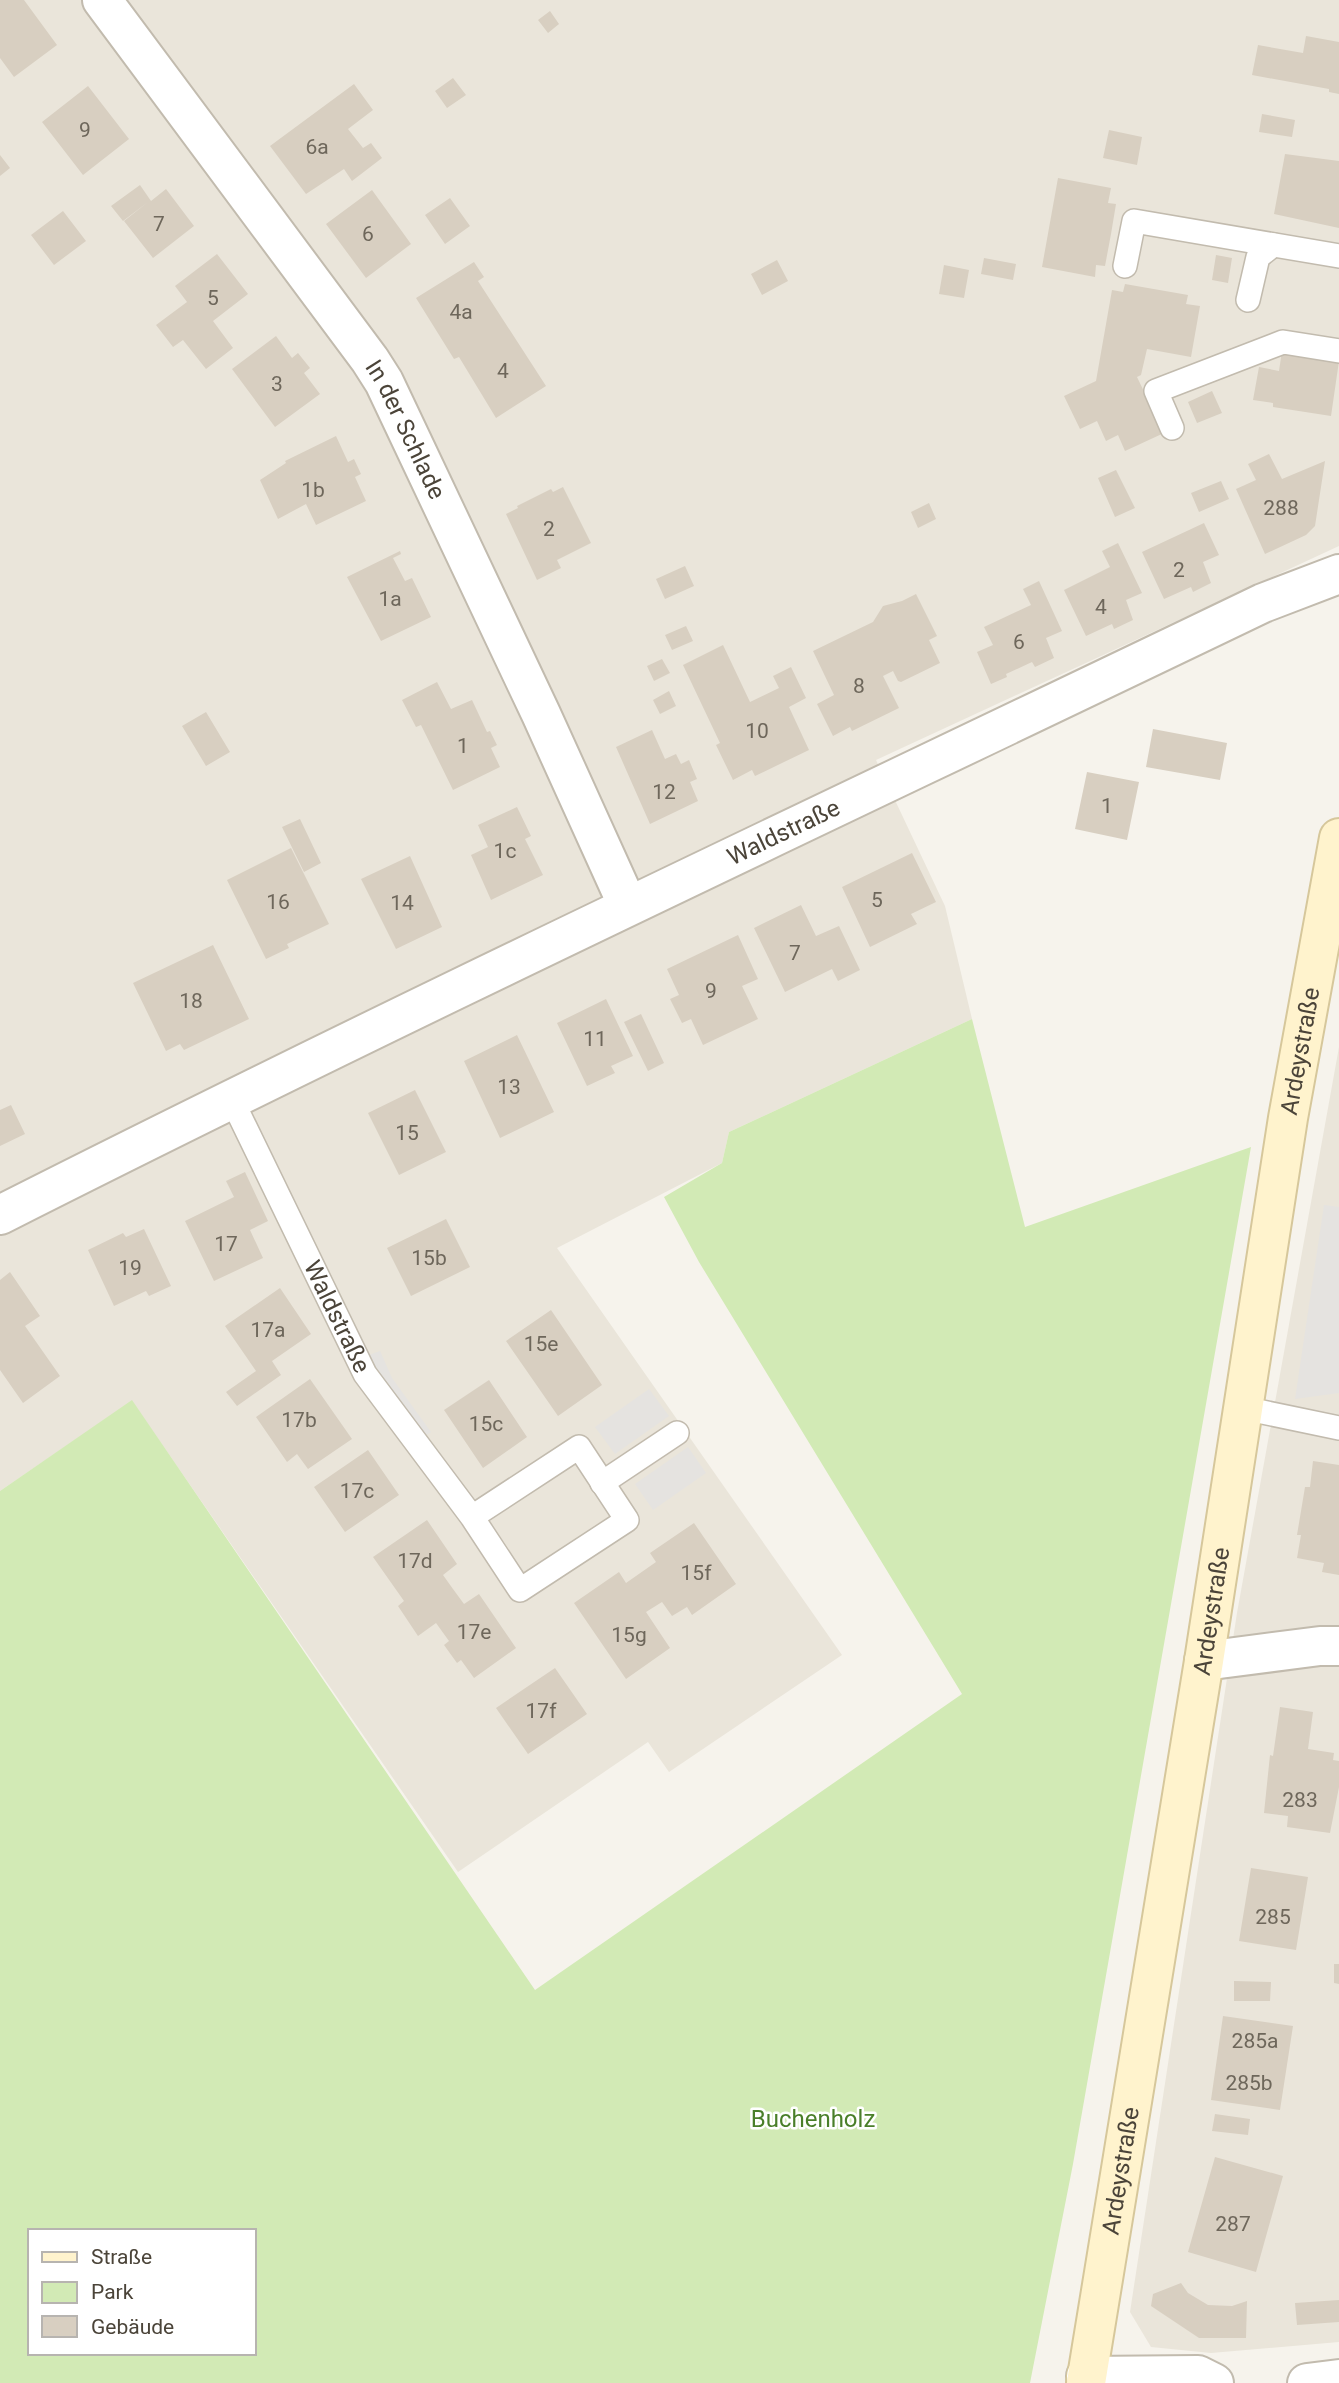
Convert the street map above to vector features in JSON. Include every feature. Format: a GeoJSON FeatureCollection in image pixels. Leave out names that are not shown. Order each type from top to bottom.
{"type":"FeatureCollection","features":[{"type":"Feature","properties":{"kind":"main road","name":"Ardeystraße"},"geometry":{"type":"LineString","coordinates":[[1086,2380],[1204,1661],[1288,1118],[1339,838]]}},
{"type":"Feature","properties":{"kind":"street","name":"In der Schlade"},"geometry":{"type":"LineString","coordinates":[[102,0],[384,382],[536,702],[628,906]]}},
{"type":"Feature","properties":{"kind":"street","name":"Waldstraße"},"geometry":{"type":"LineString","coordinates":[[0,1215],[231,1098],[628,906],[1263,603],[1339,575]]}},
{"type":"Feature","properties":{"kind":"street"},"geometry":{"type":"LineString","coordinates":[[1204,1661],[1339,1646]]}},
{"type":"Feature","properties":{"kind":"street"},"geometry":{"type":"LineString","coordinates":[[1086,2380],[1198,2375],[1214,2383]]}},
{"type":"Feature","properties":{"kind":"street"},"geometry":{"type":"LineString","coordinates":[[1307,2383],[1339,2379]]}},
{"type":"Feature","properties":{"kind":"lane"},"geometry":{"type":"LineString","coordinates":[[1125,266],[1134,221],[1339,256]]}},
{"type":"Feature","properties":{"kind":"lane"},"geometry":{"type":"LineString","coordinates":[[1248,300],[1258,257],[1272,245]]}},
{"type":"Feature","properties":{"kind":"lane"},"geometry":{"type":"LineString","coordinates":[[1172,428],[1156,391],[1283,342],[1339,351]]}},
{"type":"Feature","properties":{"kind":"lane","name":"Waldstraße"},"geometry":{"type":"LineString","coordinates":[[231,1098],[365,1374],[472,1517],[520,1590],[627,1520],[579,1447],[472,1517]]}},
{"type":"Feature","properties":{"kind":"lane"},"geometry":{"type":"LineString","coordinates":[[1243,1408],[1339,1428]]}},
{"type":"Feature","properties":{"kind":"lane"},"geometry":{"type":"LineString","coordinates":[[602,1483],[677,1433]]}},
{"type":"Feature","properties":{"kind":"shaded area"},"geometry":{"type":"Polygon","coordinates":[[[0,0],[1339,0],[1339,546],[876,760],[945,906],[972,1019],[729,1132],[722,1163],[557,1248],[842,1655],[669,1772],[648,1742],[458,1872],[132,1401],[0,1491],[0,0]]]}},
{"type":"Feature","properties":{"kind":"shaded area"},"geometry":{"type":"Polygon","coordinates":[[[1339,1047],[1339,2342],[1211,2353],[1151,2347],[1130,2312],[1237,1613],[1339,1047]]]}},
{"type":"Feature","properties":{"kind":"shaded area"},"geometry":{"type":"Polygon","coordinates":[[[1324,1205],[1339,1207],[1339,1393],[1295,1399],[1324,1205]]]}},
{"type":"Feature","properties":{"kind":"shaded area"},"geometry":{"type":"Polygon","coordinates":[[[380,1351],[392,1378],[431,1432],[421,1439],[383,1385],[369,1355],[380,1351]]]}},
{"type":"Feature","properties":{"kind":"shaded area"},"geometry":{"type":"Polygon","coordinates":[[[649,1389],[669,1416],[615,1454],[595,1427],[649,1389]]]}},
{"type":"Feature","properties":{"kind":"shaded area"},"geometry":{"type":"Polygon","coordinates":[[[688,1447],[706,1473],[653,1510],[635,1484],[688,1447]]]}},
{"type":"Feature","properties":{"kind":"green space","name":"Buchenholz"},"geometry":{"type":"Polygon","coordinates":[[[972,1019],[1025,1227],[1251,1147],[1073,2164],[1030,2383],[0,2383],[0,1491],[132,1400],[535,1990],[962,1694],[699,1262],[664,1197],[722,1163],[729,1132],[972,1019]]]}},
{"type":"Feature","properties":{"kind":"building"},"geometry":{"type":"Polygon","coordinates":[[[0,0],[24,0],[57,45],[14,77],[0,58],[0,0]]]}},
{"type":"Feature","properties":{"kind":"building"},"geometry":{"type":"Polygon","coordinates":[[[550,11],[559,24],[548,33],[538,20],[550,11]]]}},
{"type":"Feature","properties":{"kind":"building"},"geometry":{"type":"Polygon","coordinates":[[[1306,36],[1339,42],[1339,94],[1329,92],[1329,89],[1252,75],[1258,45],[1303,53],[1306,36]]]}},
{"type":"Feature","properties":{"kind":"building"},"geometry":{"type":"Polygon","coordinates":[[[453,78],[466,95],[447,108],[435,91],[453,78]]]}},
{"type":"Feature","properties":{"kind":"building"},"geometry":{"type":"Polygon","coordinates":[[[354,84],[373,110],[348,129],[363,148],[371,143],[382,158],[352,181],[344,169],[306,194],[270,146],[354,84]]]}},
{"type":"Feature","properties":{"kind":"building"},"geometry":{"type":"Polygon","coordinates":[[[88,86],[129,139],[83,175],[42,122],[88,86]]]}},
{"type":"Feature","properties":{"kind":"building"},"geometry":{"type":"Polygon","coordinates":[[[1262,114],[1295,120],[1292,137],[1259,132],[1262,114]]]}},
{"type":"Feature","properties":{"kind":"building"},"geometry":{"type":"Polygon","coordinates":[[[1109,130],[1142,137],[1137,165],[1103,158],[1109,130]]]}},
{"type":"Feature","properties":{"kind":"building"},"geometry":{"type":"Polygon","coordinates":[[[1285,154],[1339,161],[1339,228],[1274,214],[1285,154]]]}},
{"type":"Feature","properties":{"kind":"building"},"geometry":{"type":"Polygon","coordinates":[[[0,155],[10,168],[0,176],[0,155]]]}},
{"type":"Feature","properties":{"kind":"building"},"geometry":{"type":"Polygon","coordinates":[[[1058,178],[1111,188],[1108,203],[1116,204],[1111,234],[1105,266],[1096,265],[1095,277],[1042,267],[1058,178]]]}},
{"type":"Feature","properties":{"kind":"building"},"geometry":{"type":"Polygon","coordinates":[[[140,185],[151,201],[166,189],[194,226],[153,258],[124,221],[148,202],[123,221],[111,206],[140,185]]]}},
{"type":"Feature","properties":{"kind":"building"},"geometry":{"type":"Polygon","coordinates":[[[372,190],[411,244],[366,278],[326,224],[372,190]]]}},
{"type":"Feature","properties":{"kind":"building"},"geometry":{"type":"Polygon","coordinates":[[[450,198],[470,226],[445,244],[425,215],[450,198]]]}},
{"type":"Feature","properties":{"kind":"building"},"geometry":{"type":"Polygon","coordinates":[[[63,211],[86,241],[54,265],[31,235],[63,211]]]}},
{"type":"Feature","properties":{"kind":"building"},"geometry":{"type":"Polygon","coordinates":[[[217,254],[248,294],[213,321],[233,348],[206,369],[183,340],[173,347],[156,325],[187,302],[175,286],[217,254]]]}},
{"type":"Feature","properties":{"kind":"building"},"geometry":{"type":"Polygon","coordinates":[[[1216,255],[1232,258],[1228,283],[1212,280],[1216,255]]]}},
{"type":"Feature","properties":{"kind":"building"},"geometry":{"type":"Polygon","coordinates":[[[984,258],[1016,264],[1013,280],[981,274],[984,258]]]}},
{"type":"Feature","properties":{"kind":"building"},"geometry":{"type":"Polygon","coordinates":[[[777,260],[788,281],[762,295],[751,274],[777,260]]]}},
{"type":"Feature","properties":{"kind":"building"},"geometry":{"type":"Polygon","coordinates":[[[474,262],[484,277],[478,281],[546,386],[496,418],[459,357],[454,359],[416,298],[474,262]]]}},
{"type":"Feature","properties":{"kind":"building"},"geometry":{"type":"Polygon","coordinates":[[[944,265],[969,270],[964,298],[939,294],[944,265]]]}},
{"type":"Feature","properties":{"kind":"building"},"geometry":{"type":"Polygon","coordinates":[[[1125,284],[1188,295],[1186,304],[1200,306],[1191,357],[1147,349],[1141,375],[1137,377],[1164,433],[1125,451],[1118,435],[1106,441],[1097,421],[1080,429],[1064,396],[1096,381],[1112,290],[1123,292],[1125,284]]]}},
{"type":"Feature","properties":{"kind":"building"},"geometry":{"type":"Polygon","coordinates":[[[276,336],[292,358],[298,353],[310,368],[304,373],[320,394],[275,427],[232,369],[276,336]]]}},
{"type":"Feature","properties":{"kind":"building"},"geometry":{"type":"Polygon","coordinates":[[[1282,351],[1339,361],[1331,416],[1273,407],[1273,403],[1253,400],[1259,367],[1279,371],[1282,351]]]}},
{"type":"Feature","properties":{"kind":"building"},"geometry":{"type":"Polygon","coordinates":[[[1212,391],[1222,413],[1197,423],[1188,402],[1212,391]]]}},
{"type":"Feature","properties":{"kind":"building"},"geometry":{"type":"Polygon","coordinates":[[[336,436],[348,462],[354,459],[361,474],[355,477],[366,501],[316,525],[306,504],[278,519],[260,480],[286,463],[285,461],[336,436]]]}},
{"type":"Feature","properties":{"kind":"building"},"geometry":{"type":"Polygon","coordinates":[[[1269,454],[1282,479],[1325,461],[1315,526],[1306,535],[1265,554],[1236,489],[1256,480],[1248,464],[1269,454]]]}},
{"type":"Feature","properties":{"kind":"building"},"geometry":{"type":"Polygon","coordinates":[[[1116,470],[1135,508],[1115,517],[1098,478],[1116,470]]]}},
{"type":"Feature","properties":{"kind":"building"},"geometry":{"type":"Polygon","coordinates":[[[1221,481],[1229,499],[1199,512],[1191,493],[1221,481]]]}},
{"type":"Feature","properties":{"kind":"building"},"geometry":{"type":"Polygon","coordinates":[[[563,487],[591,543],[557,560],[561,568],[537,580],[506,514],[551,489],[553,492],[563,487]]]}},
{"type":"Feature","properties":{"kind":"building"},"geometry":{"type":"Polygon","coordinates":[[[929,503],[936,519],[918,528],[911,512],[929,503]]]}},
{"type":"Feature","properties":{"kind":"building"},"geometry":{"type":"Polygon","coordinates":[[[1204,523],[1219,555],[1203,562],[1211,583],[1193,592],[1191,587],[1164,599],[1142,552],[1204,523]]]}},
{"type":"Feature","properties":{"kind":"building"},"geometry":{"type":"Polygon","coordinates":[[[1118,543],[1142,593],[1126,600],[1133,620],[1114,629],[1112,624],[1086,636],[1064,590],[1110,567],[1102,551],[1118,543]]]}},
{"type":"Feature","properties":{"kind":"building"},"geometry":{"type":"Polygon","coordinates":[[[400,551],[401,554],[393,558],[405,581],[412,578],[431,617],[381,641],[347,577],[400,551]]]}},
{"type":"Feature","properties":{"kind":"building"},"geometry":{"type":"Polygon","coordinates":[[[685,566],[694,586],[665,599],[656,579],[685,566]]]}},
{"type":"Feature","properties":{"kind":"building"},"geometry":{"type":"Polygon","coordinates":[[[1039,581],[1062,631],[1046,638],[1054,658],[1035,667],[1032,662],[991,684],[977,652],[993,645],[984,627],[1031,605],[1023,589],[1039,581]]]}},
{"type":"Feature","properties":{"kind":"building"},"geometry":{"type":"Polygon","coordinates":[[[916,594],[937,636],[929,640],[940,663],[901,682],[893,671],[883,676],[899,708],[852,731],[850,727],[833,736],[817,704],[834,695],[813,651],[873,622],[883,606],[916,594]]]}},
{"type":"Feature","properties":{"kind":"building"},"geometry":{"type":"Polygon","coordinates":[[[686,626],[693,641],[672,650],[665,635],[686,626]]]}},
{"type":"Feature","properties":{"kind":"building"},"geometry":{"type":"Polygon","coordinates":[[[723,645],[750,702],[779,688],[773,676],[791,667],[806,698],[789,707],[809,750],[755,776],[752,770],[733,780],[716,745],[720,743],[683,665],[723,645]]]}},
{"type":"Feature","properties":{"kind":"building"},"geometry":{"type":"Polygon","coordinates":[[[662,659],[670,673],[654,681],[647,666],[662,659]]]}},
{"type":"Feature","properties":{"kind":"building"},"geometry":{"type":"Polygon","coordinates":[[[437,682],[451,709],[472,700],[487,732],[490,731],[497,745],[491,748],[500,767],[453,790],[421,725],[416,727],[402,700],[437,682]]]}},
{"type":"Feature","properties":{"kind":"building"},"geometry":{"type":"Polygon","coordinates":[[[669,691],[676,706],[660,714],[653,700],[669,691]]]}},
{"type":"Feature","properties":{"kind":"building"},"geometry":{"type":"Polygon","coordinates":[[[206,712],[230,752],[206,766],[182,726],[206,712]]]}},
{"type":"Feature","properties":{"kind":"building"},"geometry":{"type":"Polygon","coordinates":[[[1153,729],[1227,743],[1220,780],[1146,767],[1153,729]]]}},
{"type":"Feature","properties":{"kind":"building"},"geometry":{"type":"Polygon","coordinates":[[[652,730],[665,759],[676,754],[681,764],[689,760],[697,779],[690,782],[698,801],[650,824],[616,747],[652,730]]]}},
{"type":"Feature","properties":{"kind":"building"},"geometry":{"type":"Polygon","coordinates":[[[1087,772],[1139,782],[1127,840],[1075,829],[1087,772]]]}},
{"type":"Feature","properties":{"kind":"building"},"geometry":{"type":"Polygon","coordinates":[[[517,807],[531,836],[525,839],[543,875],[491,900],[471,855],[488,847],[478,825],[517,807]]]}},
{"type":"Feature","properties":{"kind":"building"},"geometry":{"type":"Polygon","coordinates":[[[300,819],[321,863],[304,872],[282,827],[300,819]]]}},
{"type":"Feature","properties":{"kind":"building"},"geometry":{"type":"Polygon","coordinates":[[[291,848],[329,924],[287,944],[289,948],[266,959],[227,880],[291,848]]]}},
{"type":"Feature","properties":{"kind":"building"},"geometry":{"type":"Polygon","coordinates":[[[912,853],[936,902],[911,914],[917,924],[870,947],[842,887],[912,853]]]}},
{"type":"Feature","properties":{"kind":"building"},"geometry":{"type":"Polygon","coordinates":[[[410,856],[442,927],[396,949],[361,879],[410,856]]]}},
{"type":"Feature","properties":{"kind":"building"},"geometry":{"type":"Polygon","coordinates":[[[801,905],[816,936],[839,926],[860,970],[838,981],[832,969],[785,992],[754,928],[801,905]]]}},
{"type":"Feature","properties":{"kind":"building"},"geometry":{"type":"Polygon","coordinates":[[[738,935],[758,979],[742,986],[758,1019],[703,1045],[691,1019],[682,1023],[670,999],[679,995],[667,969],[738,935]]]}},
{"type":"Feature","properties":{"kind":"building"},"geometry":{"type":"Polygon","coordinates":[[[213,945],[249,1019],[184,1050],[180,1044],[166,1051],[133,983],[213,945]]]}},
{"type":"Feature","properties":{"kind":"building"},"geometry":{"type":"Polygon","coordinates":[[[606,999],[633,1056],[611,1066],[615,1073],[587,1086],[557,1023],[606,999]]]}},
{"type":"Feature","properties":{"kind":"building"},"geometry":{"type":"Polygon","coordinates":[[[641,1014],[664,1063],[648,1071],[624,1022],[641,1014]]]}},
{"type":"Feature","properties":{"kind":"building"},"geometry":{"type":"Polygon","coordinates":[[[517,1035],[554,1112],[500,1138],[464,1061],[517,1035]]]}},
{"type":"Feature","properties":{"kind":"building"},"geometry":{"type":"Polygon","coordinates":[[[415,1090],[446,1152],[399,1175],[368,1113],[415,1090]]]}},
{"type":"Feature","properties":{"kind":"building"},"geometry":{"type":"Polygon","coordinates":[[[11,1105],[25,1134],[0,1146],[0,1110],[11,1105]]]}},
{"type":"Feature","properties":{"kind":"building"},"geometry":{"type":"Polygon","coordinates":[[[245,1172],[268,1221],[250,1230],[263,1258],[214,1281],[185,1221],[234,1197],[226,1181],[245,1172]]]}},
{"type":"Feature","properties":{"kind":"building"},"geometry":{"type":"Polygon","coordinates":[[[446,1219],[470,1267],[411,1296],[387,1248],[446,1219]]]}},
{"type":"Feature","properties":{"kind":"building"},"geometry":{"type":"Polygon","coordinates":[[[144,1229],[171,1286],[149,1296],[146,1291],[114,1306],[88,1250],[123,1233],[126,1237],[144,1229]]]}},
{"type":"Feature","properties":{"kind":"building"},"geometry":{"type":"Polygon","coordinates":[[[10,1272],[40,1316],[25,1326],[60,1376],[23,1403],[0,1370],[0,1280],[10,1272]]]}},
{"type":"Feature","properties":{"kind":"building"},"geometry":{"type":"Polygon","coordinates":[[[280,1288],[311,1334],[272,1361],[281,1375],[237,1406],[226,1392],[256,1371],[225,1326],[280,1288]]]}},
{"type":"Feature","properties":{"kind":"building"},"geometry":{"type":"Polygon","coordinates":[[[551,1310],[602,1385],[558,1416],[506,1341],[551,1310]]]}},
{"type":"Feature","properties":{"kind":"building"},"geometry":{"type":"Polygon","coordinates":[[[310,1379],[352,1439],[308,1469],[297,1454],[287,1462],[256,1417],[310,1379]]]}},
{"type":"Feature","properties":{"kind":"building"},"geometry":{"type":"Polygon","coordinates":[[[489,1380],[527,1437],[483,1468],[444,1410],[489,1380]]]}},
{"type":"Feature","properties":{"kind":"building"},"geometry":{"type":"Polygon","coordinates":[[[368,1450],[399,1495],[345,1532],[314,1487],[368,1450]]]}},
{"type":"Feature","properties":{"kind":"building"},"geometry":{"type":"Polygon","coordinates":[[[1313,1461],[1339,1465],[1339,1575],[1322,1572],[1324,1563],[1297,1558],[1301,1535],[1297,1535],[1305,1487],[1310,1487],[1313,1461]]]}},
{"type":"Feature","properties":{"kind":"building"},"geometry":{"type":"Polygon","coordinates":[[[427,1520],[457,1564],[443,1575],[464,1604],[479,1594],[516,1648],[474,1678],[461,1660],[457,1663],[444,1645],[449,1641],[436,1623],[418,1636],[398,1606],[404,1601],[373,1557],[427,1520]]]}},
{"type":"Feature","properties":{"kind":"building"},"geometry":{"type":"Polygon","coordinates":[[[694,1523],[736,1584],[692,1615],[687,1607],[672,1616],[662,1602],[646,1612],[670,1648],[626,1679],[574,1603],[619,1572],[626,1583],[656,1562],[650,1553],[694,1523]]]}},
{"type":"Feature","properties":{"kind":"building"},"geometry":{"type":"Polygon","coordinates":[[[555,1668],[587,1714],[528,1754],[496,1708],[555,1668]]]}},
{"type":"Feature","properties":{"kind":"building"},"geometry":{"type":"Polygon","coordinates":[[[1280,1707],[1313,1712],[1308,1749],[1334,1753],[1333,1760],[1339,1761],[1339,1787],[1330,1833],[1287,1827],[1288,1816],[1264,1813],[1270,1755],[1273,1756],[1280,1707]]]}},
{"type":"Feature","properties":{"kind":"building"},"geometry":{"type":"Polygon","coordinates":[[[1251,1868],[1308,1877],[1296,1950],[1239,1941],[1251,1868]]]}},
{"type":"Feature","properties":{"kind":"building"},"geometry":{"type":"Polygon","coordinates":[[[1334,1964],[1339,1964],[1339,1984],[1334,1983],[1334,1964]]]}},
{"type":"Feature","properties":{"kind":"building"},"geometry":{"type":"Polygon","coordinates":[[[1234,1981],[1271,1982],[1270,2001],[1234,2001],[1234,1981]]]}},
{"type":"Feature","properties":{"kind":"building"},"geometry":{"type":"Polygon","coordinates":[[[1223,2016],[1293,2026],[1280,2110],[1211,2100],[1223,2016]]]}},
{"type":"Feature","properties":{"kind":"building"},"geometry":{"type":"Polygon","coordinates":[[[1215,2114],[1250,2119],[1248,2135],[1212,2131],[1215,2114]]]}},
{"type":"Feature","properties":{"kind":"building"},"geometry":{"type":"Polygon","coordinates":[[[1215,2157],[1283,2176],[1256,2272],[1188,2252],[1215,2157]]]}},
{"type":"Feature","properties":{"kind":"building"},"geometry":{"type":"Polygon","coordinates":[[[1181,2283],[1188,2293],[1208,2305],[1232,2306],[1247,2301],[1246,2338],[1199,2338],[1151,2306],[1153,2294],[1181,2283]]]}},
{"type":"Feature","properties":{"kind":"building"},"geometry":{"type":"Polygon","coordinates":[[[1339,2300],[1339,2322],[1297,2325],[1295,2303],[1339,2300]]]}}]}
